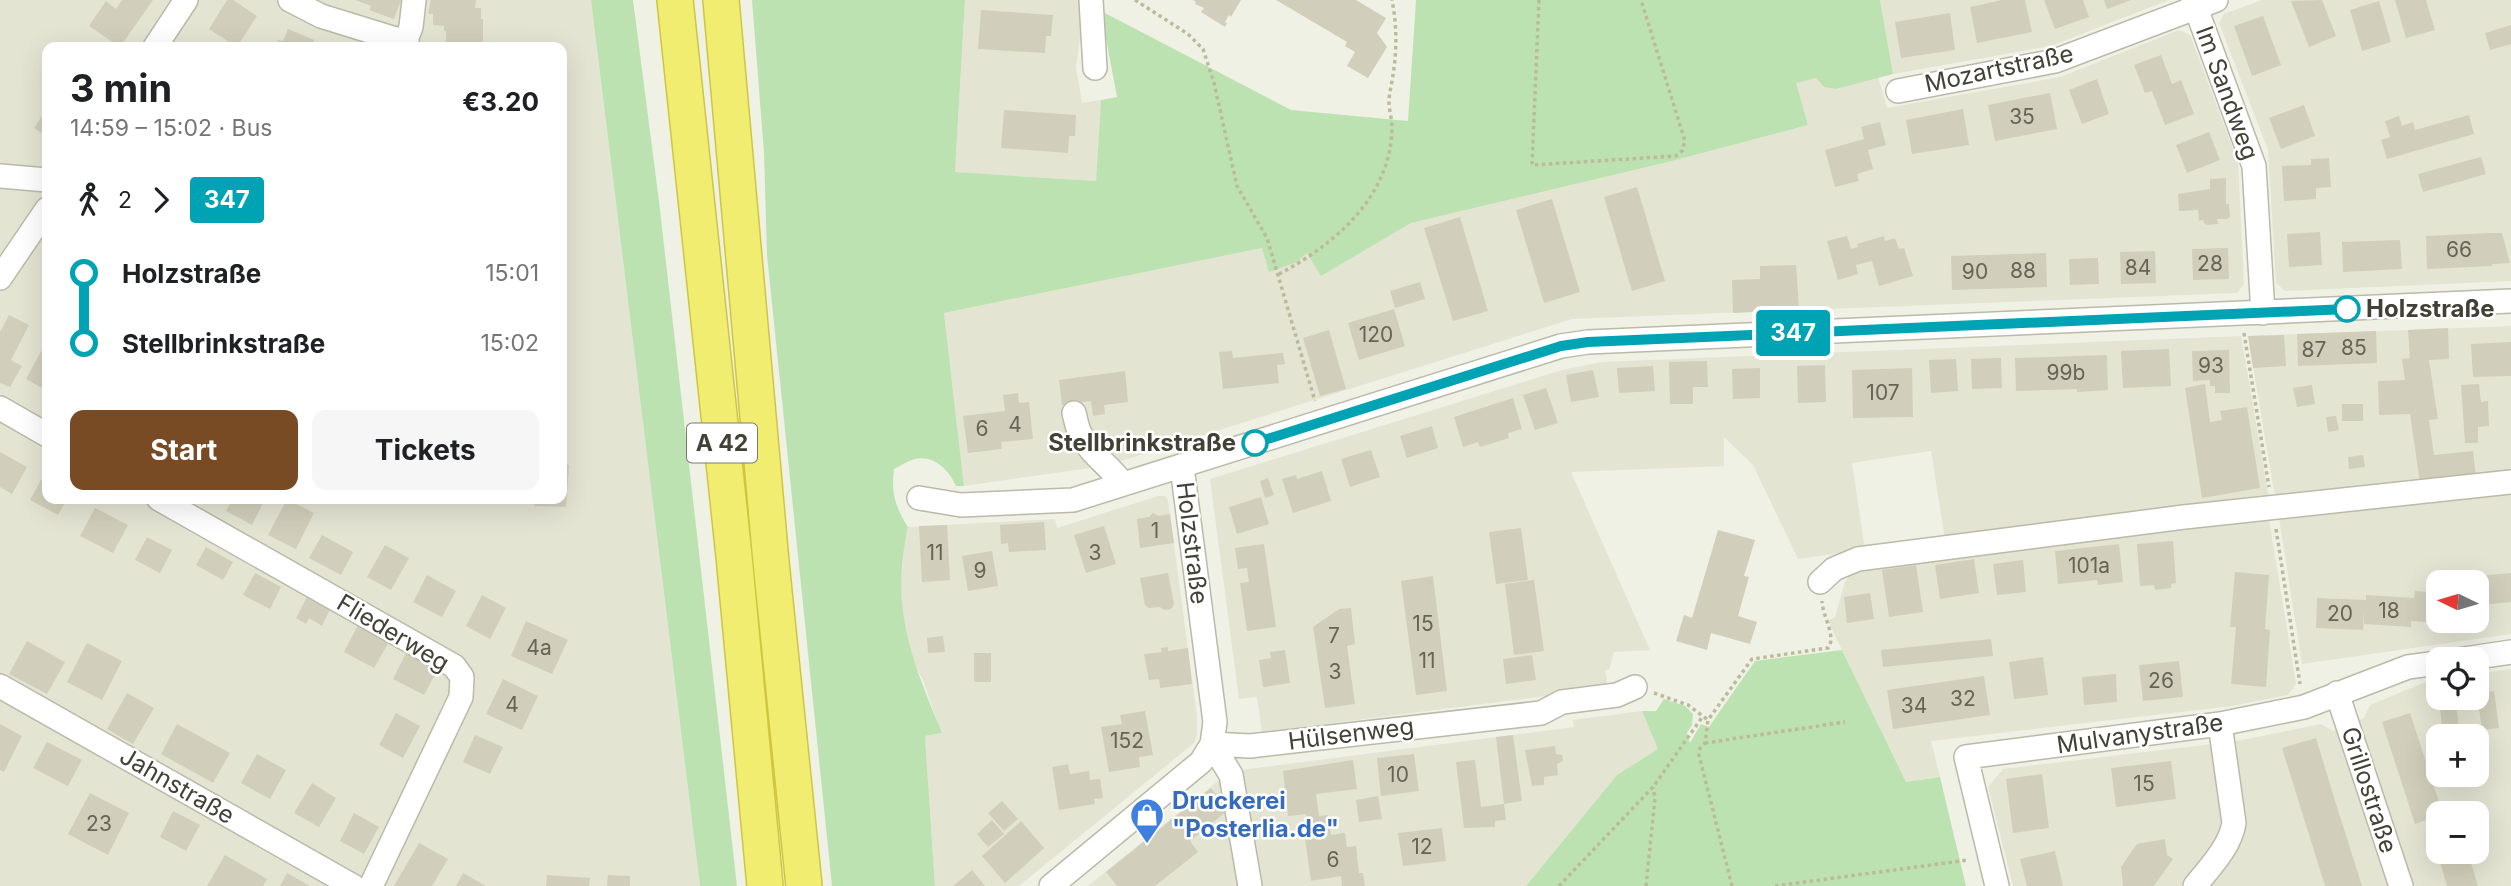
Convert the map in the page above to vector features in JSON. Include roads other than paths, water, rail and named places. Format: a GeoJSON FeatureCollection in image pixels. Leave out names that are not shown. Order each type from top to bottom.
{"type":"FeatureCollection","features":[{"type":"Feature","properties":{"kind":"highway","name":"A 42"},"geometry":{"type":"LineString","coordinates":[[675,0],[731,528],[765,886]]}},
{"type":"Feature","properties":{"kind":"highway","name":"A 42"},"geometry":{"type":"LineString","coordinates":[[721,0],[772,575],[804,886]]}},
{"type":"Feature","properties":{"kind":"street"},"geometry":{"type":"LineString","coordinates":[[158,42],[186,0]]}},
{"type":"Feature","properties":{"kind":"street"},"geometry":{"type":"LineString","coordinates":[[290,0],[321,16],[401,42]]}},
{"type":"Feature","properties":{"kind":"street"},"geometry":{"type":"LineString","coordinates":[[407,42],[414,0]]}},
{"type":"Feature","properties":{"kind":"street"},"geometry":{"type":"LineString","coordinates":[[1091,0],[1095,68]]}},
{"type":"Feature","properties":{"kind":"street","name":"Mozartstraße"},"geometry":{"type":"LineString","coordinates":[[1898,91],[2055,61],[2202,2]]}},
{"type":"Feature","properties":{"kind":"street","name":"Im Sandweg"},"geometry":{"type":"LineString","coordinates":[[2202,2],[2254,166],[2263,313]]}},
{"type":"Feature","properties":{"kind":"street"},"geometry":{"type":"LineString","coordinates":[[0,176],[42,180]]}},
{"type":"Feature","properties":{"kind":"street"},"geometry":{"type":"LineString","coordinates":[[0,278],[42,216]]}},
{"type":"Feature","properties":{"kind":"street","name":"Holzstraße"},"geometry":{"type":"LineString","coordinates":[[1212,744],[1215,722],[1182,467],[1561,346],[1588,342],[2511,301]]}},
{"type":"Feature","properties":{"kind":"street"},"geometry":{"type":"LineString","coordinates":[[0,408],[42,432]]}},
{"type":"Feature","properties":{"kind":"street"},"geometry":{"type":"LineString","coordinates":[[1074,413],[1080,434],[1088,447],[1114,471],[1122,483]]}},
{"type":"Feature","properties":{"kind":"street"},"geometry":{"type":"LineString","coordinates":[[919,498],[961,505],[1073,500],[1182,467]]}},
{"type":"Feature","properties":{"kind":"street"},"geometry":{"type":"LineString","coordinates":[[1820,582],[1834,569],[1858,559],[2184,517],[2511,482]]}},
{"type":"Feature","properties":{"kind":"street","name":"Fliederweg"},"geometry":{"type":"LineString","coordinates":[[168,504],[454,666],[462,677],[461,697],[371,886]]}},
{"type":"Feature","properties":{"kind":"street"},"geometry":{"type":"LineString","coordinates":[[2489,655],[2511,652]]}},
{"type":"Feature","properties":{"kind":"street","name":"Mulvanystraße"},"geometry":{"type":"LineString","coordinates":[[1997,886],[1966,757],[2220,724],[2304,707],[2408,667],[2426,665]]}},
{"type":"Feature","properties":{"kind":"street","name":"Jahnstraße"},"geometry":{"type":"LineString","coordinates":[[0,686],[353,886]]}},
{"type":"Feature","properties":{"kind":"street","name":"Hülsenweg"},"geometry":{"type":"LineString","coordinates":[[1212,744],[1250,746],[1541,713],[1562,702],[1617,695],[1635,687]]}},
{"type":"Feature","properties":{"kind":"street","name":"Grillostraße"},"geometry":{"type":"LineString","coordinates":[[2337,693],[2402,886]]}},
{"type":"Feature","properties":{"kind":"street"},"geometry":{"type":"LineString","coordinates":[[2195,886],[2227,844],[2234,823],[2220,724]]}},
{"type":"Feature","properties":{"kind":"street"},"geometry":{"type":"LineString","coordinates":[[1051,886],[1201,762],[1212,744],[1231,775],[1250,886]]}},
{"type":"Feature","properties":{"kind":"place","name":"Holzstraße"},"geometry":{"type":"Point","coordinates":[2347,309]}},
{"type":"Feature","properties":{"kind":"place","name":"Stellbrinkstraße"},"geometry":{"type":"Point","coordinates":[1255,443]}},
{"type":"Feature","properties":{"kind":"place","name":"Druckerei \"Posterlia.de\""},"geometry":{"type":"Point","coordinates":[1147,845]}}]}
